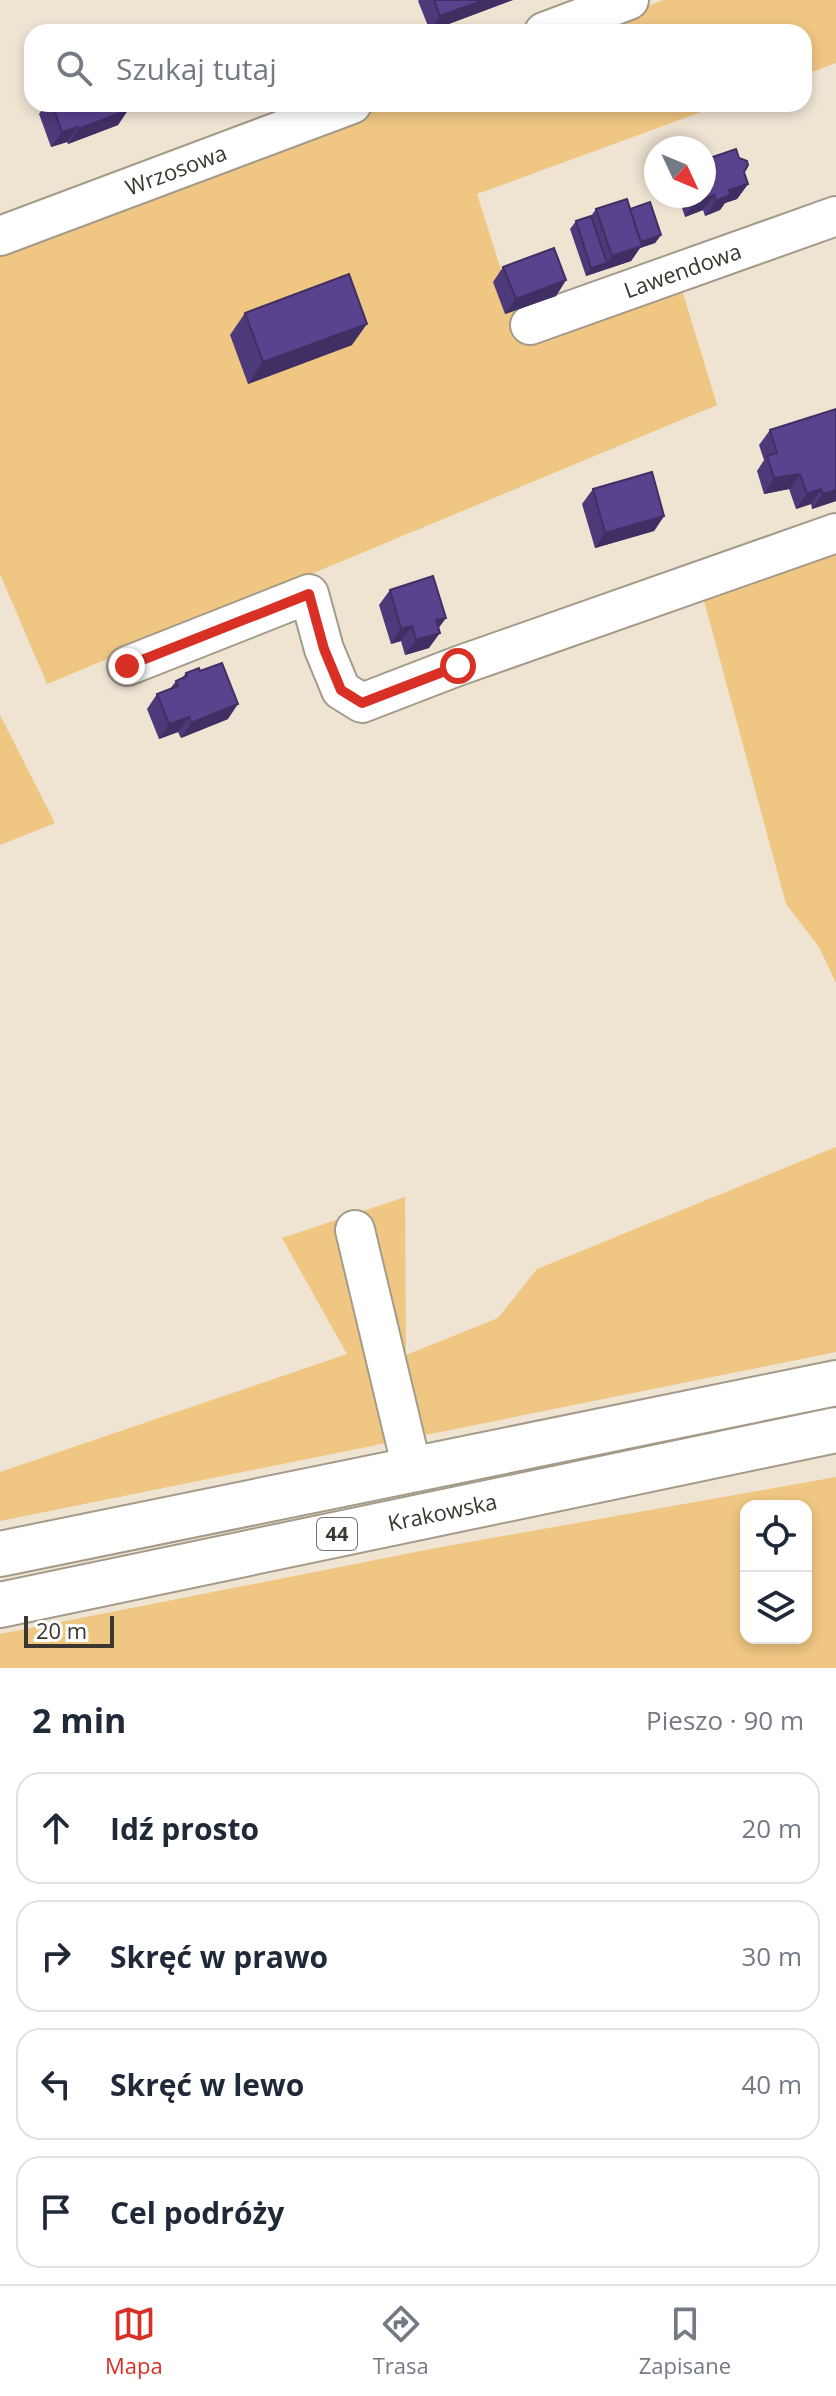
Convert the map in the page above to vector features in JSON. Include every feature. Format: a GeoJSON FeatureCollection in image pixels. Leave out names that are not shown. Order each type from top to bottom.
{"type":"FeatureCollection","features":[{"type":"Feature","properties":{"kind":"main road","name":"44"},"geometry":{"type":"LineString","coordinates":[[0,1554],[836,1383]]}},
{"type":"Feature","properties":{"kind":"main road","name":"Krakowska"},"geometry":{"type":"LineString","coordinates":[[0,1605],[836,1430]]}},
{"type":"Feature","properties":{"kind":"street"},"geometry":{"type":"LineString","coordinates":[[565,24],[629,0]]}},
{"type":"Feature","properties":{"kind":"street","name":"Wrzosowa"},"geometry":{"type":"LineString","coordinates":[[0,236],[331,112]]}},
{"type":"Feature","properties":{"kind":"street","name":"Lawendowa"},"geometry":{"type":"LineString","coordinates":[[530,325],[836,216]]}},
{"type":"Feature","properties":{"kind":"street"},"geometry":{"type":"LineString","coordinates":[[127,666],[309,594],[324,649],[341,690],[362,703],[458,666],[836,533]]}},
{"type":"Feature","properties":{"kind":"street"},"geometry":{"type":"LineString","coordinates":[[355,1230],[412,1469]]}},
{"type":"Feature","properties":{"kind":"shaded area"},"geometry":{"type":"Polygon","coordinates":[[[664,0],[836,0],[836,63],[812,72],[812,24],[600,24],[664,0]]]}},
{"type":"Feature","properties":{"kind":"shaded area"},"geometry":{"type":"Polygon","coordinates":[[[361,112],[701,112],[477,194],[523,339],[683,293],[717,405],[47,684],[0,574],[0,245],[361,112]]]}},
{"type":"Feature","properties":{"kind":"shaded area"},"geometry":{"type":"Polygon","coordinates":[[[836,551],[836,983],[819,947],[786,904],[703,597],[836,551]]]}},
{"type":"Feature","properties":{"kind":"shaded area"},"geometry":{"type":"Polygon","coordinates":[[[0,715],[55,823],[0,845],[0,715]]]}},
{"type":"Feature","properties":{"kind":"shaded area"},"geometry":{"type":"Polygon","coordinates":[[[836,1147],[836,1352],[0,1521],[0,1472],[347,1354],[282,1238],[405,1197],[406,1355],[498,1318],[537,1269],[836,1147]]]}},
{"type":"Feature","properties":{"kind":"shaded area"},"geometry":{"type":"Polygon","coordinates":[[[836,1477],[836,1668],[0,1668],[0,1634],[436,1548],[836,1477]]]}},
{"type":"Feature","properties":{"kind":"building"},"geometry":{"type":"Polygon","coordinates":[[[434,0],[484,0],[440,16],[434,0]]]}},
{"type":"Feature","properties":{"kind":"building"},"geometry":{"type":"Polygon","coordinates":[[[55,112],[123,112],[79,129],[62,132],[55,112]]]}},
{"type":"Feature","properties":{"kind":"building"},"geometry":{"type":"Polygon","coordinates":[[[736,149],[739,158],[747,161],[744,172],[748,184],[729,190],[730,195],[716,201],[716,156],[736,149]]]}},
{"type":"Feature","properties":{"kind":"building"},"geometry":{"type":"Polygon","coordinates":[[[627,199],[642,246],[612,256],[596,209],[627,199]]]}},
{"type":"Feature","properties":{"kind":"building"},"geometry":{"type":"Polygon","coordinates":[[[644,204],[644,208],[652,208],[661,235],[641,242],[630,209],[644,204]]]}},
{"type":"Feature","properties":{"kind":"building"},"geometry":{"type":"Polygon","coordinates":[[[591,216],[607,263],[591,268],[576,221],[591,216]]]}},
{"type":"Feature","properties":{"kind":"building"},"geometry":{"type":"Polygon","coordinates":[[[554,248],[566,280],[516,299],[503,267],[554,248]]]}},
{"type":"Feature","properties":{"kind":"building"},"geometry":{"type":"Polygon","coordinates":[[[349,274],[367,324],[263,362],[245,313],[349,274]]]}},
{"type":"Feature","properties":{"kind":"building"},"geometry":{"type":"Polygon","coordinates":[[[836,409],[836,490],[823,494],[821,489],[807,494],[800,474],[774,478],[767,456],[777,453],[770,430],[836,409]]]}},
{"type":"Feature","properties":{"kind":"building"},"geometry":{"type":"Polygon","coordinates":[[[652,472],[664,516],[605,533],[593,489],[652,472]]]}},
{"type":"Feature","properties":{"kind":"building"},"geometry":{"type":"Polygon","coordinates":[[[433,576],[446,618],[436,620],[440,633],[416,640],[412,626],[401,629],[390,590],[433,576]]]}},
{"type":"Feature","properties":{"kind":"building"},"geometry":{"type":"Polygon","coordinates":[[[222,663],[238,704],[191,723],[189,717],[169,724],[157,694],[178,686],[176,681],[187,676],[186,673],[222,663]]]}},
{"type":"Feature","properties":{"kind":"route"},"geometry":{"type":"LineString","coordinates":[[127,666],[309,594],[324,649],[341,690],[362,703],[458,666]]}}]}
